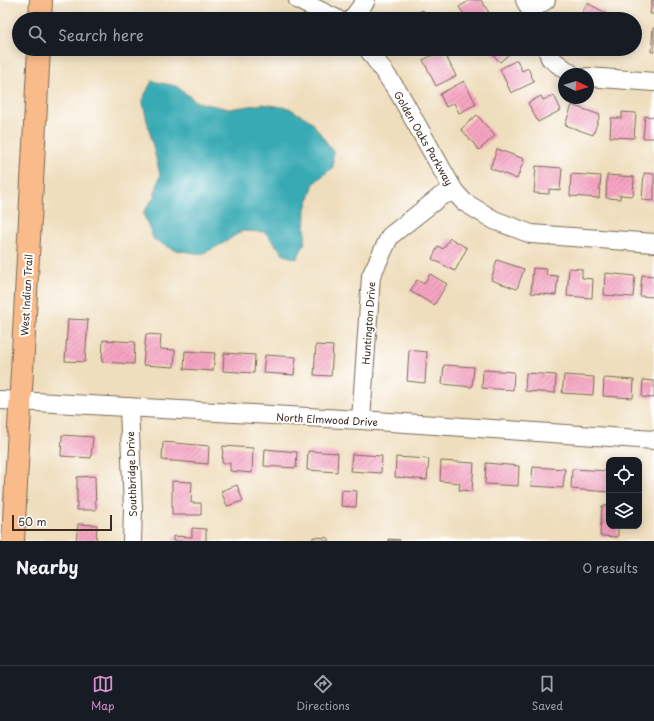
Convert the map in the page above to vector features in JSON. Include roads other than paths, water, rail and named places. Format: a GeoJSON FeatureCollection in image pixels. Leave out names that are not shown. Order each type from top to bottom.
{"type":"FeatureCollection","features":[{"type":"Feature","properties":{"kind":"main road"},"geometry":{"type":"LineString","coordinates":[[41,12],[42,0]]}},
{"type":"Feature","properties":{"kind":"main road","name":"West Indian Trail"},"geometry":{"type":"LineString","coordinates":[[13,541],[10,401],[38,56]]}},
{"type":"Feature","properties":{"kind":"street"},"geometry":{"type":"LineString","coordinates":[[298,0],[323,12]]}},
{"type":"Feature","properties":{"kind":"street"},"geometry":{"type":"LineString","coordinates":[[357,12],[366,0]]}},
{"type":"Feature","properties":{"kind":"street"},"geometry":{"type":"LineString","coordinates":[[530,10],[546,0]]}},
{"type":"Feature","properties":{"kind":"street","name":"Golden Oaks Parkway"},"geometry":{"type":"LineString","coordinates":[[373,56],[399,93],[454,191],[464,202],[494,220],[531,234],[654,243]]}},
{"type":"Feature","properties":{"kind":"street"},"geometry":{"type":"LineString","coordinates":[[549,56],[563,68]]}},
{"type":"Feature","properties":{"kind":"street"},"geometry":{"type":"LineString","coordinates":[[594,77],[654,82]]}},
{"type":"Feature","properties":{"kind":"street","name":"Huntington Drive"},"geometry":{"type":"LineString","coordinates":[[361,420],[371,276],[390,236],[441,196],[454,191]]}},
{"type":"Feature","properties":{"kind":"street","name":"North Elmwood Drive"},"geometry":{"type":"LineString","coordinates":[[10,401],[361,420],[654,440]]}},
{"type":"Feature","properties":{"kind":"street","name":"Southbridge Drive"},"geometry":{"type":"LineString","coordinates":[[129,407],[133,509],[132,541]]}},
{"type":"Feature","properties":{"kind":"water"},"geometry":{"type":"Polygon","coordinates":[[[152,81],[176,86],[197,102],[229,109],[263,104],[289,108],[311,121],[333,151],[333,167],[314,183],[306,209],[305,242],[297,259],[284,255],[265,232],[242,231],[222,244],[202,254],[175,250],[154,240],[143,213],[154,197],[160,175],[142,100],[152,81]]]}}]}
